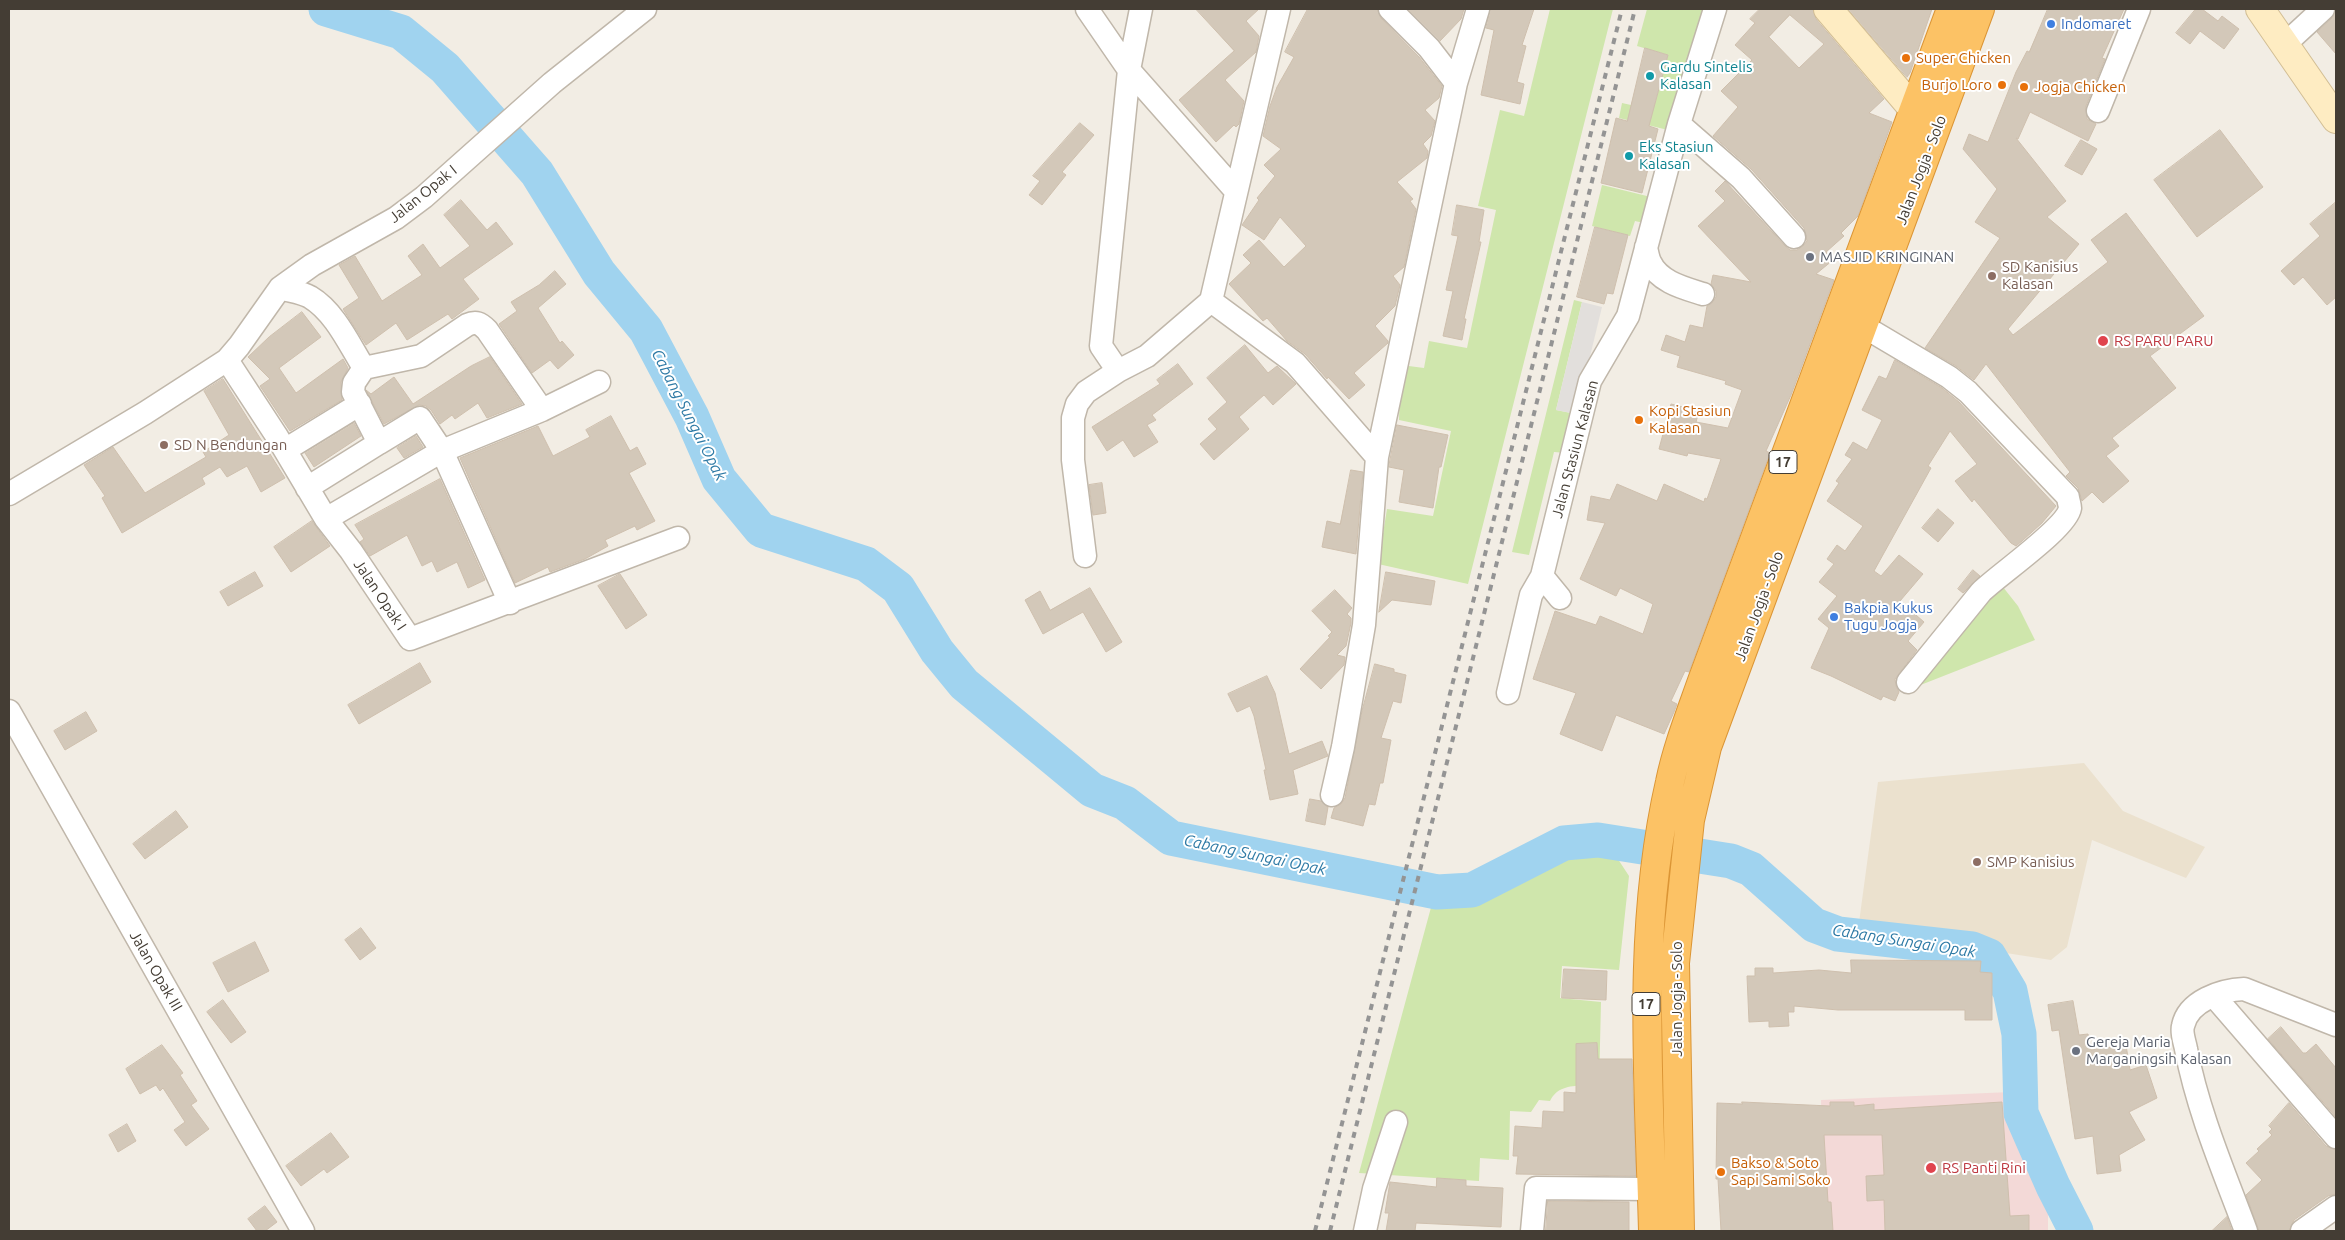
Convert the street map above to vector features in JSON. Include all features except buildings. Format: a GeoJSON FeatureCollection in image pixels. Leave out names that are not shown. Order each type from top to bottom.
{"type":"FeatureCollection","features":[{"type":"Feature","properties":{"kind":"highway","name":"Jalan Jogja - Solo"},"geometry":{"type":"LineString","coordinates":[[1653,1231],[1646,1000],[1651,907],[1663,817],[1680,742],[1951,9]]}},
{"type":"Feature","properties":{"kind":"highway","name":"Jalan Jogja - Solo"},"geometry":{"type":"LineString","coordinates":[[1680,1231],[1674,987],[1680,907],[1690,820],[1707,747],[1980,9]]}},
{"type":"Feature","properties":{"kind":"street","name":"Jalan Opak I"},"geometry":{"type":"LineString","coordinates":[[9,494],[145,414],[227,360],[280,288],[312,266],[396,218],[424,196],[502,127],[645,9]]}},
{"type":"Feature","properties":{"kind":"street"},"geometry":{"type":"LineString","coordinates":[[1087,9],[1129,70],[1235,190]]}},
{"type":"Feature","properties":{"kind":"street"},"geometry":{"type":"LineString","coordinates":[[1118,371],[1102,346],[1129,70],[1141,9]]}},
{"type":"Feature","properties":{"kind":"street"},"geometry":{"type":"LineString","coordinates":[[1085,556],[1074,460],[1072,418],[1086,392],[1118,371],[1147,356],[1211,302],[1235,190],[1279,9]]}},
{"type":"Feature","properties":{"kind":"street"},"geometry":{"type":"LineString","coordinates":[[1390,9],[1429,48],[1456,82]]}},
{"type":"Feature","properties":{"kind":"street"},"geometry":{"type":"LineString","coordinates":[[1332,795],[1344,747],[1364,625],[1376,457],[1456,82],[1478,9]]}},
{"type":"Feature","properties":{"kind":"street","name":"Jalan Stasiun Kalasan"},"geometry":{"type":"LineString","coordinates":[[1508,693],[1531,595],[1542,576],[1590,381],[1628,316],[1679,124],[1715,9]]}},
{"type":"Feature","properties":{"kind":"street"},"geometry":{"type":"LineString","coordinates":[[1828,9],[1914,110],[1940,120]]}},
{"type":"Feature","properties":{"kind":"street"},"geometry":{"type":"LineString","coordinates":[[2098,111],[2140,9]]}},
{"type":"Feature","properties":{"kind":"street"},"geometry":{"type":"LineString","coordinates":[[2260,9],[2336,119]]}},
{"type":"Feature","properties":{"kind":"street"},"geometry":{"type":"LineString","coordinates":[[2284,45],[2323,9]]}},
{"type":"Feature","properties":{"kind":"street"},"geometry":{"type":"LineString","coordinates":[[1679,124],[1740,178],[1794,237]]}},
{"type":"Feature","properties":{"kind":"street"},"geometry":{"type":"LineString","coordinates":[[1646,247],[1650,263],[1660,275],[1676,285],[1703,294]]}},
{"type":"Feature","properties":{"kind":"street"},"geometry":{"type":"LineString","coordinates":[[280,288],[307,296],[322,305],[364,368]]}},
{"type":"Feature","properties":{"kind":"street"},"geometry":{"type":"LineString","coordinates":[[1211,302],[1294,363],[1376,457]]}},
{"type":"Feature","properties":{"kind":"street"},"geometry":{"type":"LineString","coordinates":[[379,443],[352,388],[364,368],[420,356],[466,325],[474,322],[482,324],[487,330],[542,410]]}},
{"type":"Feature","properties":{"kind":"street"},"geometry":{"type":"LineString","coordinates":[[1863,326],[1949,377],[1968,392],[2068,497],[2070,508],[2063,520],[2051,532],[1981,592],[1908,682]]}},
{"type":"Feature","properties":{"kind":"street","name":"Jalan Opak I"},"geometry":{"type":"LineString","coordinates":[[227,360],[285,450],[326,519],[351,551],[410,639],[678,538]]}},
{"type":"Feature","properties":{"kind":"street"},"geometry":{"type":"LineString","coordinates":[[326,519],[442,451],[542,410],[600,382]]}},
{"type":"Feature","properties":{"kind":"street"},"geometry":{"type":"LineString","coordinates":[[285,450],[360,404]]}},
{"type":"Feature","properties":{"kind":"street"},"geometry":{"type":"LineString","coordinates":[[307,488],[420,418],[442,451],[510,602]]}},
{"type":"Feature","properties":{"kind":"street"},"geometry":{"type":"LineString","coordinates":[[1542,576],[1560,598]]}},
{"type":"Feature","properties":{"kind":"street","name":"Jalan Opak III"},"geometry":{"type":"LineString","coordinates":[[9,711],[303,1231]]}},
{"type":"Feature","properties":{"kind":"street"},"geometry":{"type":"LineString","coordinates":[[2246,1231],[2198,1097],[2182,1027],[2190,1012],[2203,1001],[2230,990],[2244,989],[2336,1025]]}},
{"type":"Feature","properties":{"kind":"street"},"geometry":{"type":"LineString","coordinates":[[2214,996],[2336,1137]]}},
{"type":"Feature","properties":{"kind":"street"},"geometry":{"type":"LineString","coordinates":[[1364,1231],[1374,1189],[1396,1122]]}},
{"type":"Feature","properties":{"kind":"street"},"geometry":{"type":"LineString","coordinates":[[1532,1231],[1536,1188],[1652,1189]]}},
{"type":"Feature","properties":{"kind":"street"},"geometry":{"type":"LineString","coordinates":[[2302,1231],[2336,1207]]}},
{"type":"Feature","properties":{"kind":"shaded area"},"geometry":{"type":"Polygon","coordinates":[[[1582,302],[1602,307],[1576,414],[1556,410],[1582,302]]]}},
{"type":"Feature","properties":{"kind":"shaded area","name":"SMP Kanisius"},"geometry":{"type":"Polygon","coordinates":[[[2084,763],[2123,811],[2205,847],[2186,878],[2092,840],[2067,947],[2051,960],[1858,930],[1878,782],[2084,763]]]}},
{"type":"Feature","properties":{"kind":"shaded area","name":"RS Panti Rini"},"geometry":{"type":"Polygon","coordinates":[[[2011,1092],[2022,1132],[2034,1158],[2048,1177],[2048,1231],[1824,1231],[1821,1100],[2011,1092]]]}},
{"type":"Feature","properties":{"kind":"green space"},"geometry":{"type":"Polygon","coordinates":[[[1550,9],[1613,9],[1468,584],[1378,564],[1387,509],[1433,516],[1451,431],[1399,420],[1401,365],[1424,368],[1429,341],[1467,348],[1496,210],[1478,206],[1500,110],[1524,116],[1550,9]]]}},
{"type":"Feature","properties":{"kind":"green space"},"geometry":{"type":"Polygon","coordinates":[[[1647,9],[1708,9],[1672,131],[1619,118],[1622,103],[1631,105],[1633,98],[1655,103],[1668,55],[1637,46],[1647,9]]]}},
{"type":"Feature","properties":{"kind":"green space"},"geometry":{"type":"Polygon","coordinates":[[[1602,185],[1655,198],[1648,224],[1635,221],[1630,236],[1592,226],[1602,185]]]}},
{"type":"Feature","properties":{"kind":"green space"},"geometry":{"type":"Polygon","coordinates":[[[1574,300],[1582,302],[1556,410],[1576,414],[1567,453],[1554,452],[1529,555],[1512,552],[1574,300]]]}},
{"type":"Feature","properties":{"kind":"green space"},"geometry":{"type":"Polygon","coordinates":[[[1999,582],[2018,606],[2035,640],[1918,686],[1999,582]]]}},
{"type":"Feature","properties":{"kind":"green space"},"geometry":{"type":"Polygon","coordinates":[[[1595,846],[1610,847],[1629,876],[1619,970],[1562,966],[1560,998],[1601,1002],[1599,1086],[1571,1086],[1559,1091],[1550,1101],[1539,1100],[1531,1112],[1510,1111],[1509,1160],[1480,1158],[1479,1181],[1359,1173],[1436,889],[1441,883],[1449,879],[1478,879],[1533,862],[1585,853],[1586,849],[1595,846]]]}},
{"type":"Feature","properties":{"kind":"waterway","name":"Cabang Sungai Opak"},"geometry":{"type":"LineString","coordinates":[[326,9],[401,32],[445,68],[537,173],[599,273],[646,330],[692,417],[719,479],[761,530],[866,564],[898,588],[937,651],[964,684],[1092,790],[1125,803],[1171,838],[1437,892],[1472,890],[1564,843],[1598,840],[1731,861],[1751,869],[1814,925],[1838,934],[1972,949],[1989,956],[2010,991],[2019,1034],[2021,1113],[2053,1186],[2076,1231]]}},
{"type":"Feature","properties":{"kind":"railway"},"geometry":{"type":"LineString","coordinates":[[1315,1231],[1622,9]]}},
{"type":"Feature","properties":{"kind":"railway"},"geometry":{"type":"LineString","coordinates":[[1330,1231],[1635,9]]}},
{"type":"Feature","properties":{"kind":"place","name":"Indomaret"},"geometry":{"type":"Point","coordinates":[2051,24]}},
{"type":"Feature","properties":{"kind":"place","name":"Super Chicken"},"geometry":{"type":"Point","coordinates":[1906,58]}},
{"type":"Feature","properties":{"kind":"place","name":"Gardu Sintelis Kalasan"},"geometry":{"type":"Point","coordinates":[1650,76]}},
{"type":"Feature","properties":{"kind":"place","name":"Burjo Loro"},"geometry":{"type":"Point","coordinates":[2002,85]}},
{"type":"Feature","properties":{"kind":"place","name":"Jogja Chicken"},"geometry":{"type":"Point","coordinates":[2024,87]}},
{"type":"Feature","properties":{"kind":"place","name":"Eks Stasiun Kalasan"},"geometry":{"type":"Point","coordinates":[1629,156]}},
{"type":"Feature","properties":{"kind":"place","name":"MASJID KRINGINAN"},"geometry":{"type":"Point","coordinates":[1810,257]}},
{"type":"Feature","properties":{"kind":"place","name":"SD Kanisius Kalasan"},"geometry":{"type":"Point","coordinates":[1992,276]}},
{"type":"Feature","properties":{"kind":"place","name":"RS PARU PARU"},"geometry":{"type":"Point","coordinates":[2103,341]}},
{"type":"Feature","properties":{"kind":"place","name":"Kopi Stasiun Kalasan"},"geometry":{"type":"Point","coordinates":[1639,420]}},
{"type":"Feature","properties":{"kind":"place","name":"SD N Bendungan"},"geometry":{"type":"Point","coordinates":[164,445]}},
{"type":"Feature","properties":{"kind":"place","name":"Bakpia Kukus Tugu Jogja"},"geometry":{"type":"Point","coordinates":[1834,617]}},
{"type":"Feature","properties":{"kind":"place","name":"SMP Kanisius"},"geometry":{"type":"Point","coordinates":[1977,862]}},
{"type":"Feature","properties":{"kind":"place","name":"Gereja Maria Marganingsih Kalasan"},"geometry":{"type":"Point","coordinates":[2076,1051]}},
{"type":"Feature","properties":{"kind":"place","name":"RS Panti Rini"},"geometry":{"type":"Point","coordinates":[1931,1168]}},
{"type":"Feature","properties":{"kind":"place","name":"Bakso & Soto Sapi Sami Soko"},"geometry":{"type":"Point","coordinates":[1721,1172]}}]}
